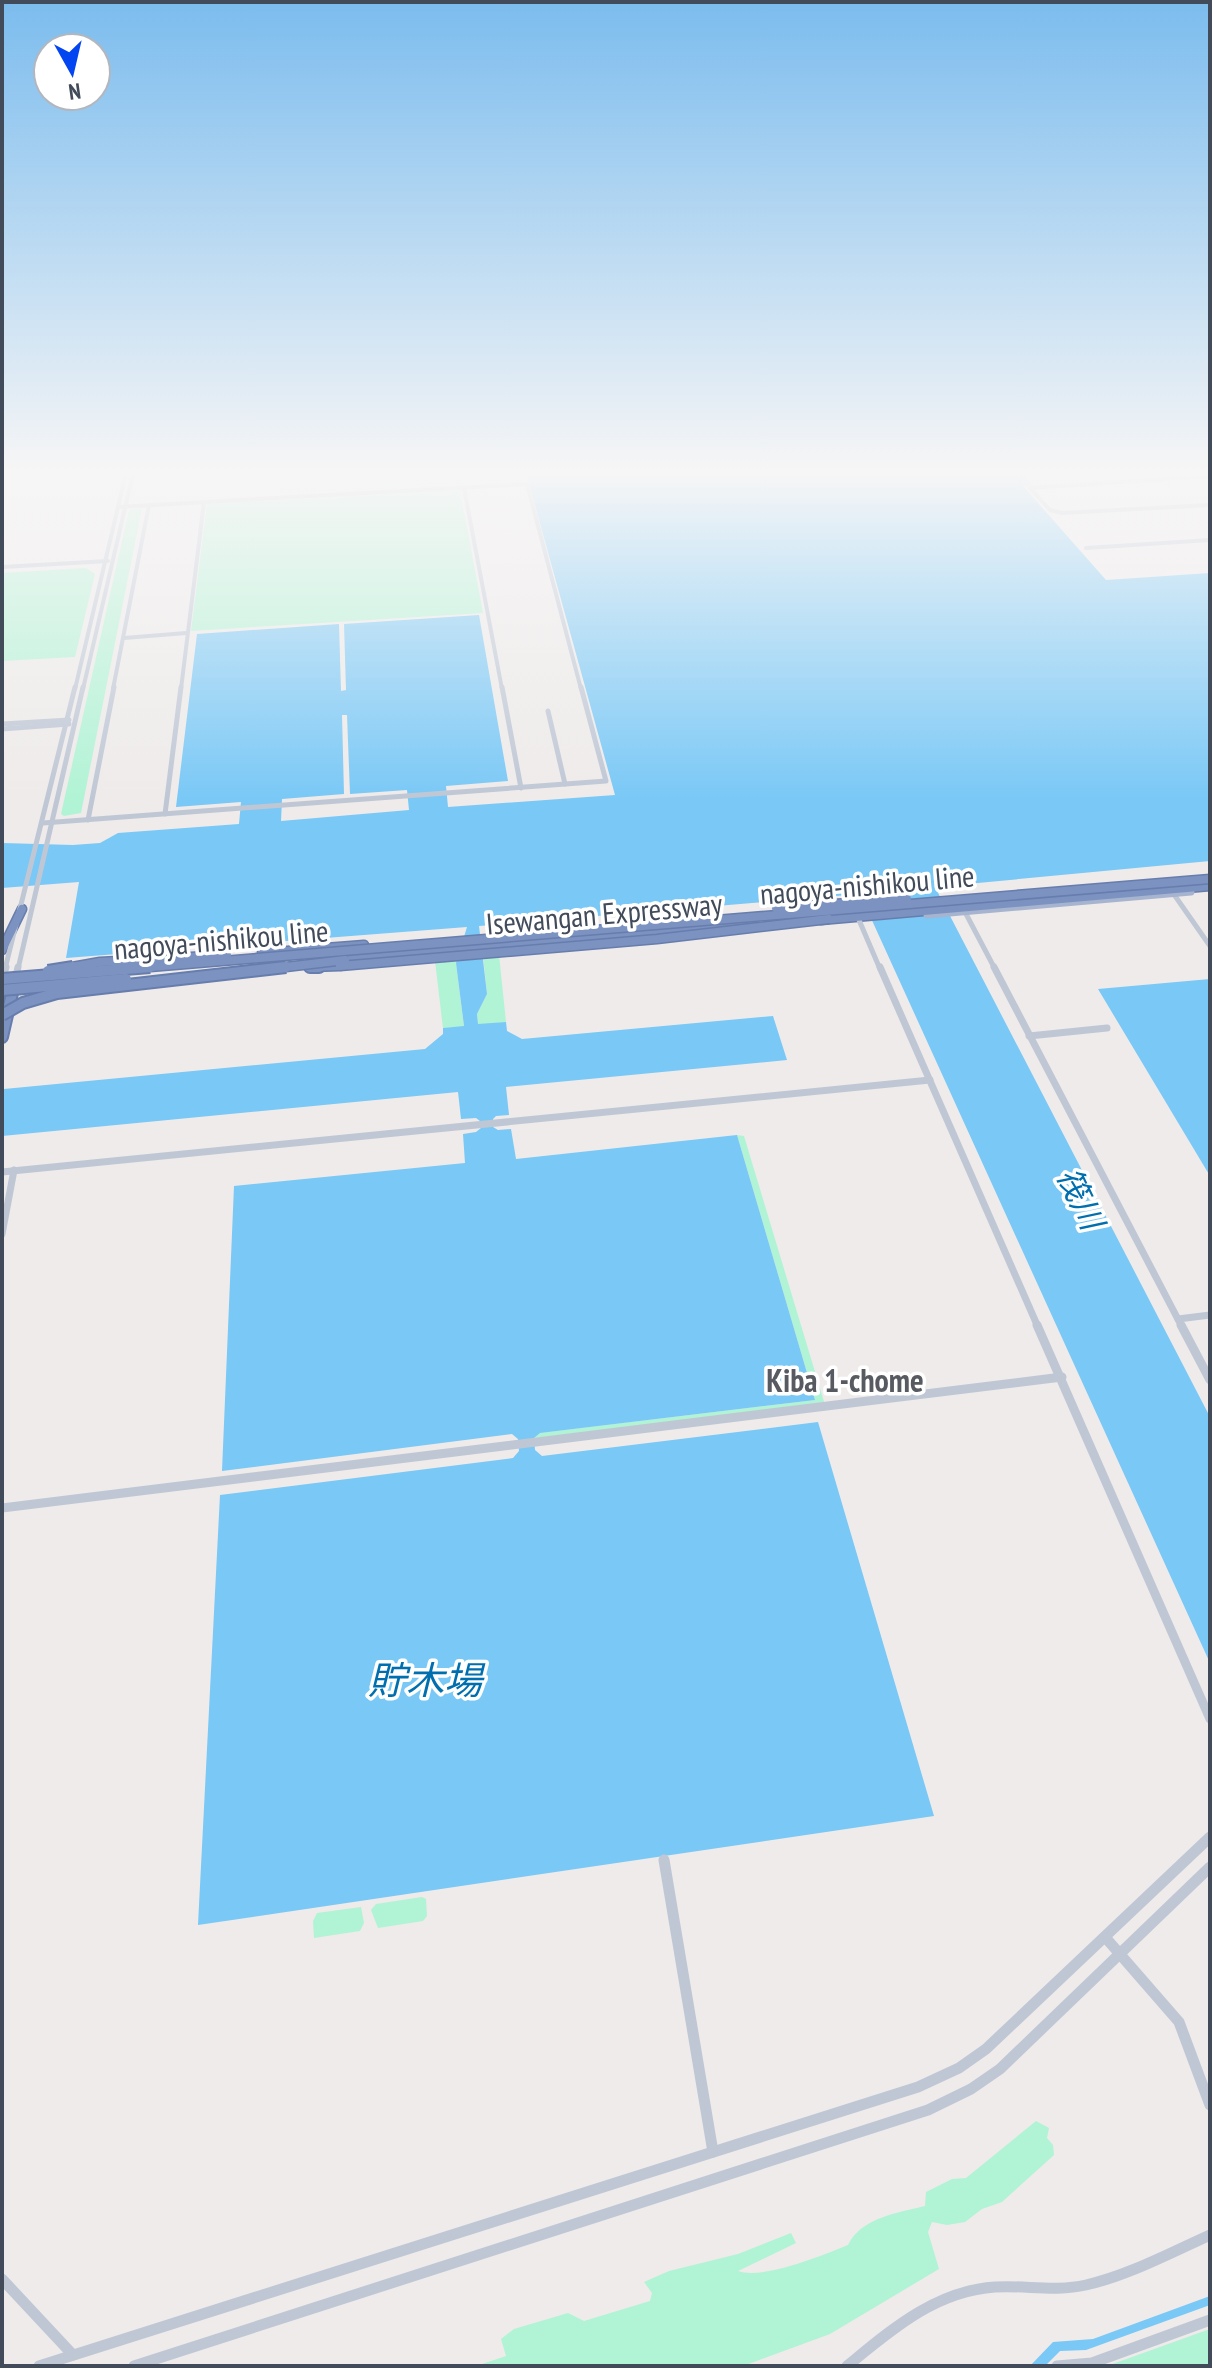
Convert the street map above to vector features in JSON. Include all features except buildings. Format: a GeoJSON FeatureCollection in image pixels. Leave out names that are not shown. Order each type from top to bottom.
{"type":"FeatureCollection","features":[{"type":"Feature","properties":{"kind":"highway","name":"Isewangan Expressway"},"geometry":{"type":"LineString","coordinates":[[2,981],[496,942],[1210,878]]}},
{"type":"Feature","properties":{"kind":"highway"},"geometry":{"type":"LineString","coordinates":[[2,990],[49,971],[86,963],[496,942],[566,927],[851,902],[1151,885]]}},
{"type":"Feature","properties":{"kind":"highway","name":"Isewangan Expressway"},"geometry":{"type":"LineString","coordinates":[[2,990],[577,937],[1210,888]]}},
{"type":"Feature","properties":{"kind":"highway"},"geometry":{"type":"LineString","coordinates":[[2,950],[22,909]]}},
{"type":"Feature","properties":{"kind":"highway"},"geometry":{"type":"LineString","coordinates":[[254,971],[657,939],[829,919]]}},
{"type":"Feature","properties":{"kind":"highway"},"geometry":{"type":"LineString","coordinates":[[2,1015],[23,1003],[57,993],[351,959]]}},
{"type":"Feature","properties":{"kind":"highway"},"geometry":{"type":"LineString","coordinates":[[2,1037],[14,985]]}},
{"type":"Feature","properties":{"kind":"main road","name":"nagoya-nishikou line"},"geometry":{"type":"LineString","coordinates":[[2,981],[14,985],[254,971],[443,954],[496,942],[1210,878]]}},
{"type":"Feature","properties":{"kind":"main road","name":"nagoya-nishikou line"},"geometry":{"type":"LineString","coordinates":[[14,985],[441,944],[859,920],[1210,888]]}},
{"type":"Feature","properties":{"kind":"street"},"geometry":{"type":"LineString","coordinates":[[2,981],[101,580]]}},
{"type":"Feature","properties":{"kind":"street"},"geometry":{"type":"LineString","coordinates":[[2,990],[14,985],[109,580]]}},
{"type":"Feature","properties":{"kind":"street"},"geometry":{"type":"LineString","coordinates":[[88,820],[135,580]]}},
{"type":"Feature","properties":{"kind":"street"},"geometry":{"type":"LineString","coordinates":[[165,814],[193,580]]}},
{"type":"Feature","properties":{"kind":"street"},"geometry":{"type":"LineString","coordinates":[[481,580],[521,788]]}},
{"type":"Feature","properties":{"kind":"street"},"geometry":{"type":"LineString","coordinates":[[43,823],[606,781],[552,580]]}},
{"type":"Feature","properties":{"kind":"street"},"geometry":{"type":"LineString","coordinates":[[124,638],[186,633]]}},
{"type":"Feature","properties":{"kind":"street"},"geometry":{"type":"LineString","coordinates":[[548,711],[565,784]]}},
{"type":"Feature","properties":{"kind":"street"},"geometry":{"type":"LineString","coordinates":[[2,727],[75,722]]}},
{"type":"Feature","properties":{"kind":"street"},"geometry":{"type":"LineString","coordinates":[[1173,893],[1210,946]]}},
{"type":"Feature","properties":{"kind":"street"},"geometry":{"type":"LineString","coordinates":[[965,912],[1210,1380]]}},
{"type":"Feature","properties":{"kind":"street"},"geometry":{"type":"LineString","coordinates":[[859,920],[1210,1719]]}},
{"type":"Feature","properties":{"kind":"street"},"geometry":{"type":"LineString","coordinates":[[1029,1036],[1107,1028]]}},
{"type":"Feature","properties":{"kind":"street"},"geometry":{"type":"LineString","coordinates":[[2,1172],[930,1080]]}},
{"type":"Feature","properties":{"kind":"street"},"geometry":{"type":"LineString","coordinates":[[2,1234],[14,1170]]}},
{"type":"Feature","properties":{"kind":"street"},"geometry":{"type":"LineString","coordinates":[[1178,1319],[1210,1315]]}},
{"type":"Feature","properties":{"kind":"street"},"geometry":{"type":"LineString","coordinates":[[2,1508],[1062,1377]]}},
{"type":"Feature","properties":{"kind":"street"},"geometry":{"type":"LineString","coordinates":[[39,2366],[918,2087],[959,2068],[986,2049],[1210,1837]]}},
{"type":"Feature","properties":{"kind":"street"},"geometry":{"type":"LineString","coordinates":[[664,1860],[713,2152]]}},
{"type":"Feature","properties":{"kind":"street"},"geometry":{"type":"LineString","coordinates":[[134,2366],[928,2110],[971,2089],[1000,2069],[1210,1867]]}},
{"type":"Feature","properties":{"kind":"street"},"geometry":{"type":"LineString","coordinates":[[1105,1937],[1179,2022],[1210,2105]]}},
{"type":"Feature","properties":{"kind":"street"},"geometry":{"type":"LineString","coordinates":[[847,2366],[911,2315],[937,2301],[966,2291],[994,2287],[1055,2291],[1087,2285],[1210,2235]]}},
{"type":"Feature","properties":{"kind":"street"},"geometry":{"type":"LineString","coordinates":[[2,2279],[73,2355]]}},
{"type":"Feature","properties":{"kind":"street"},"geometry":{"type":"LineString","coordinates":[[1057,2366],[1092,2363],[1210,2320]]}},
{"type":"Feature","properties":{"kind":"green space"},"geometry":{"type":"Polygon","coordinates":[[[2,580],[94,580],[75,657],[2,661],[2,580]]]}},
{"type":"Feature","properties":{"kind":"green space"},"geometry":{"type":"Polygon","coordinates":[[[113,580],[128,580],[81,813],[61,814],[113,580]]]}},
{"type":"Feature","properties":{"kind":"green space"},"geometry":{"type":"Polygon","coordinates":[[[197,580],[477,580],[483,613],[191,631],[197,580]]]}},
{"type":"Feature","properties":{"kind":"green space"},"geometry":{"type":"Polygon","coordinates":[[[499,955],[506,1022],[478,1025],[477,1014],[487,994],[483,956],[499,955]]]}},
{"type":"Feature","properties":{"kind":"green space"},"geometry":{"type":"Polygon","coordinates":[[[458,958],[456,963],[464,1027],[443,1028],[435,961],[458,958]]]}},
{"type":"Feature","properties":{"kind":"green space"},"geometry":{"type":"Polygon","coordinates":[[[737,1135],[744,1136],[825,1405],[534,1438],[539,1433],[815,1400],[737,1135]]]}},
{"type":"Feature","properties":{"kind":"green space"},"geometry":{"type":"Polygon","coordinates":[[[426,1899],[427,1916],[423,1921],[378,1928],[371,1910],[376,1904],[426,1899]]]}},
{"type":"Feature","properties":{"kind":"green space"},"geometry":{"type":"Polygon","coordinates":[[[361,1907],[364,1923],[360,1931],[314,1938],[313,1921],[317,1913],[361,1907]]]}},
{"type":"Feature","properties":{"kind":"green space"},"geometry":{"type":"Polygon","coordinates":[[[1036,2121],[1049,2128],[1047,2138],[1053,2145],[1054,2155],[1002,2202],[982,2209],[965,2222],[947,2225],[932,2222],[928,2232],[939,2269],[830,2334],[743,2366],[476,2366],[506,2356],[501,2339],[514,2329],[568,2313],[584,2321],[650,2301],[652,2293],[644,2282],[669,2271],[738,2254],[791,2233],[796,2243],[738,2271],[749,2273],[777,2269],[848,2245],[871,2222],[925,2206],[926,2192],[952,2179],[966,2178],[1036,2121]]]}},
{"type":"Feature","properties":{"kind":"green space"},"geometry":{"type":"Polygon","coordinates":[[[1210,2329],[1210,2366],[1107,2366],[1210,2329]]]}},
{"type":"Feature","properties":{"kind":"water"},"geometry":{"type":"Polygon","coordinates":[[[556,580],[1210,580],[1210,861],[935,887],[1210,1417],[1210,1663],[860,894],[479,926],[487,994],[477,1014],[478,1024],[506,1022],[507,1031],[522,1039],[773,1016],[787,1060],[506,1087],[509,1115],[496,1116],[493,1127],[498,1130],[511,1129],[516,1159],[737,1135],[815,1400],[540,1433],[534,1438],[535,1450],[542,1456],[818,1422],[934,1816],[198,1925],[220,1495],[513,1458],[519,1451],[518,1439],[512,1434],[222,1471],[234,1186],[465,1163],[463,1134],[476,1132],[481,1128],[480,1121],[476,1118],[461,1119],[458,1092],[2,1136],[4,1089],[425,1049],[443,1034],[443,1028],[464,1026],[456,963],[467,927],[66,958],[79,882],[2,888],[2,843],[100,843],[118,833],[239,824],[241,802],[176,807],[197,634],[339,624],[341,691],[346,690],[344,624],[479,615],[508,781],[446,786],[448,807],[615,795],[556,580]],[[342,715],[344,794],[282,799],[281,821],[409,810],[407,790],[350,794],[347,715],[342,715]]]}},
{"type":"Feature","properties":{"kind":"water"},"geometry":{"type":"Polygon","coordinates":[[[1210,979],[1210,1176],[1098,989],[1210,979]]]}},
{"type":"Feature","properties":{"kind":"water"},"geometry":{"type":"Polygon","coordinates":[[[1210,2296],[1210,2305],[1086,2350],[1060,2351],[1045,2366],[1030,2366],[1053,2342],[1093,2339],[1210,2296]]]}},
{"type":"Feature","properties":{"kind":"district","name":"Kiba 1-chome"},"geometry":{"type":"Point","coordinates":[845,1380]}},
{"type":"Feature","properties":{"kind":"water label","name":"筏川"},"geometry":{"type":"Point","coordinates":[1081,1198]}},
{"type":"Feature","properties":{"kind":"water label","name":"貯木場"},"geometry":{"type":"Point","coordinates":[425,1679]}}]}
